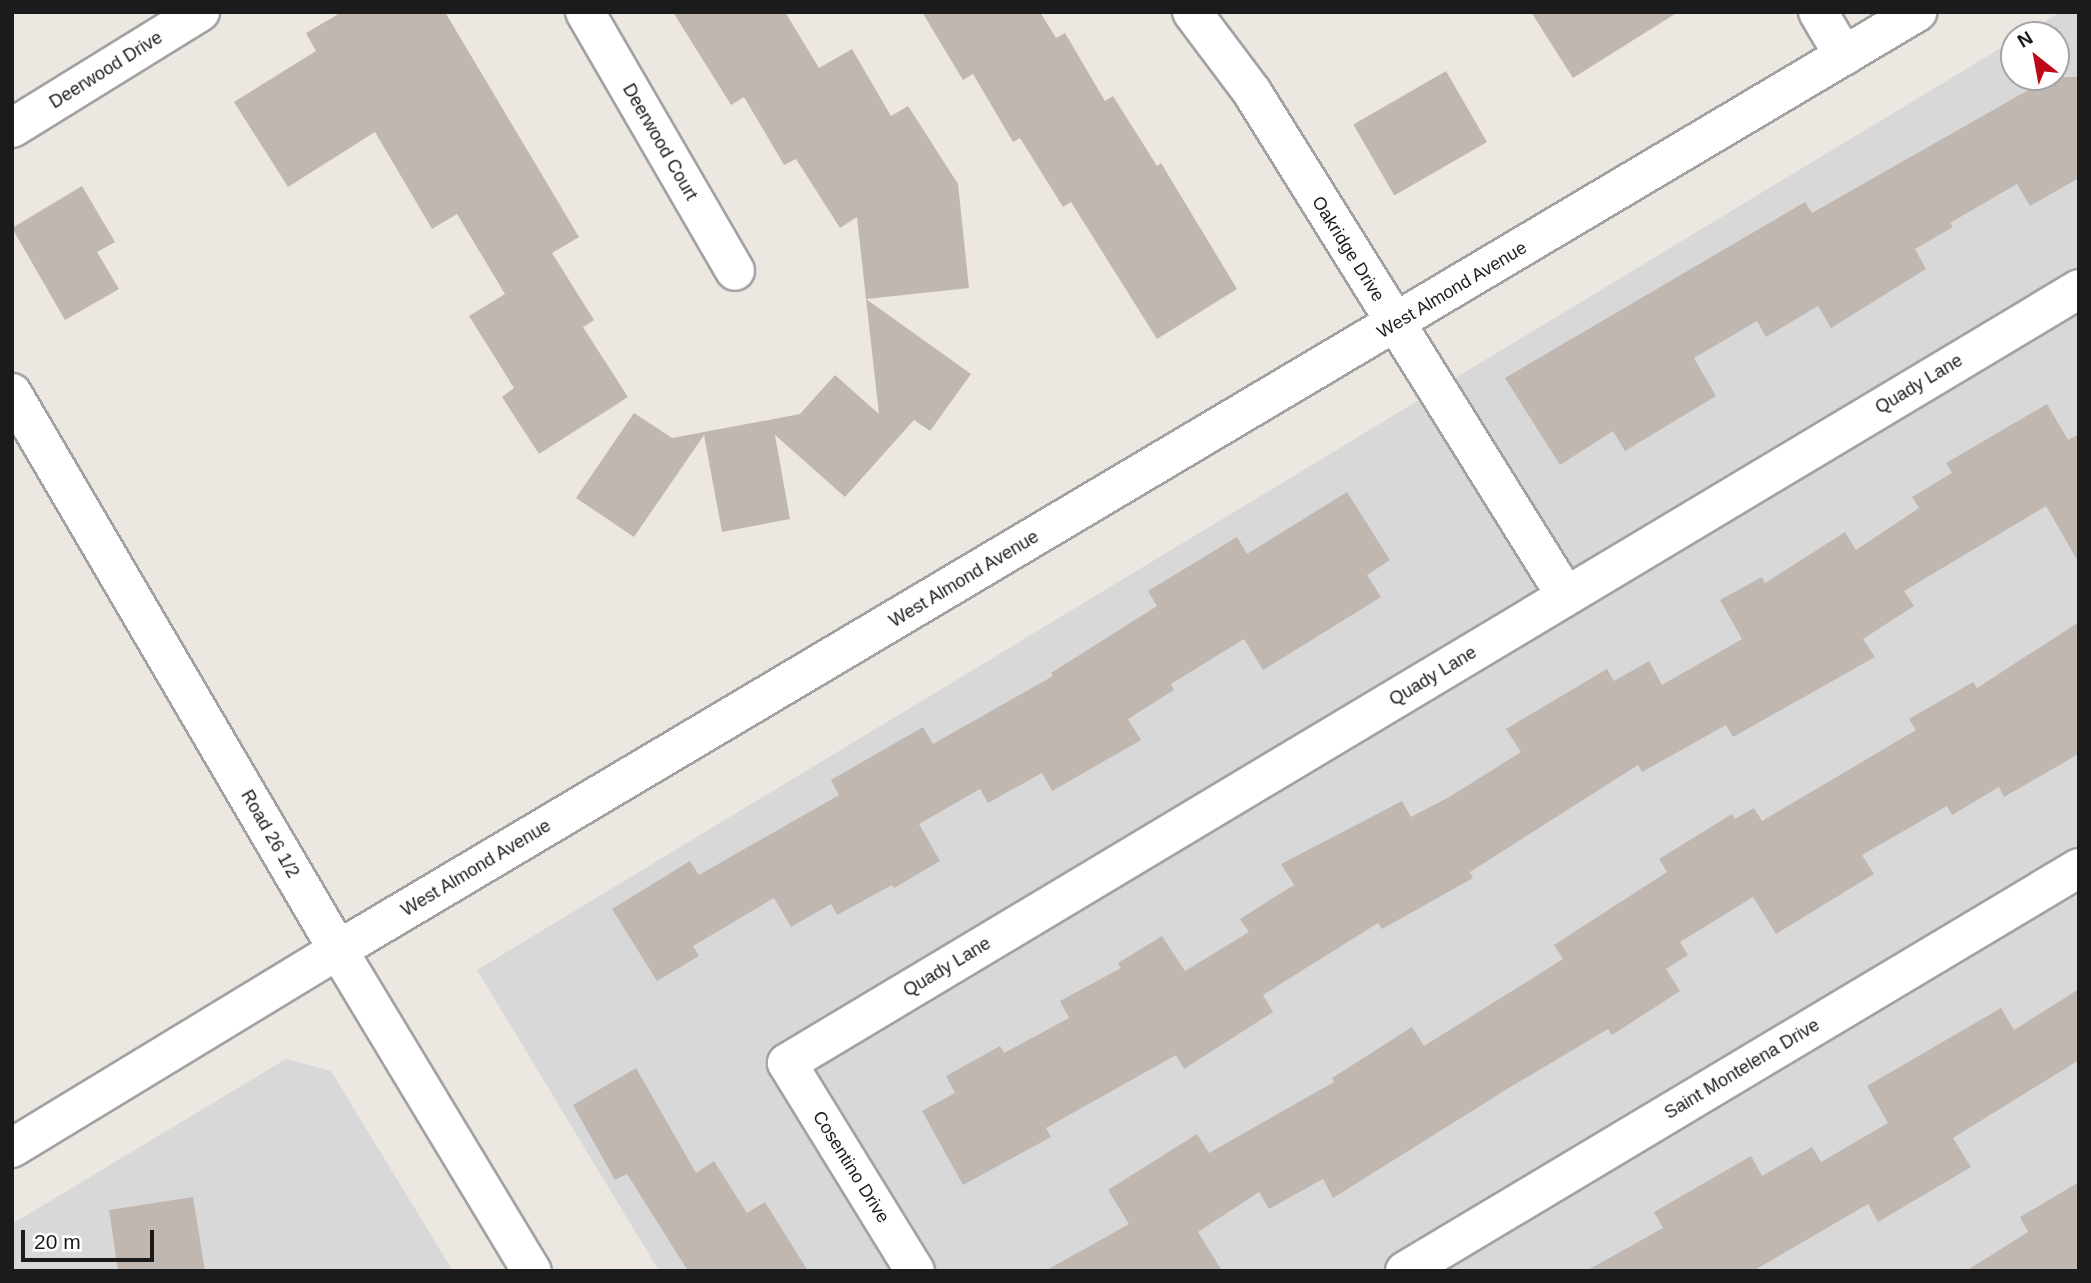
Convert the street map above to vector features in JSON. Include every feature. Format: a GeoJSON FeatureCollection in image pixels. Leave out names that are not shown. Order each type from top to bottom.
{"type":"FeatureCollection","features":[{"type":"Feature","properties":{"kind":"street","name":"Deerwood Court"},"geometry":{"type":"LineString","coordinates":[[585,12],[735,271]]}},
{"type":"Feature","properties":{"kind":"street","name":"Oakridge Drive"},"geometry":{"type":"LineString","coordinates":[[1192,12],[1252,92],[1566,596]]}},
{"type":"Feature","properties":{"kind":"street"},"geometry":{"type":"LineString","coordinates":[[1818,12],[1844,56]]}},
{"type":"Feature","properties":{"kind":"street","name":"West Almond Avenue"},"geometry":{"type":"LineString","coordinates":[[12,1149],[338,950],[1917,12]]}},
{"type":"Feature","properties":{"kind":"street","name":"Deerwood Drive"},"geometry":{"type":"LineString","coordinates":[[12,128],[187,16]]}},
{"type":"Feature","properties":{"kind":"street","name":"Quady Lane"},"geometry":{"type":"LineString","coordinates":[[787,1063],[2079,289]]}},
{"type":"Feature","properties":{"kind":"street","name":"Road 26 1/2"},"geometry":{"type":"LineString","coordinates":[[12,393],[338,950],[532,1271]]}},
{"type":"Feature","properties":{"kind":"street","name":"Saint Montelena Drive"},"geometry":{"type":"LineString","coordinates":[[1405,1271],[2079,868]]}},
{"type":"Feature","properties":{"kind":"street","name":"Cosentino Drive"},"geometry":{"type":"LineString","coordinates":[[787,1063],[915,1271]]}},
{"type":"Feature","properties":{"kind":"shaded area"},"geometry":{"type":"Polygon","coordinates":[[[2060,12],[2079,12],[2079,1271],[659,1271],[477,970],[2000,48],[2000,91],[2070,91],[2070,21],[2046,21],[2060,12]]]}},
{"type":"Feature","properties":{"kind":"shaded area"},"geometry":{"type":"Polygon","coordinates":[[[286,1059],[331,1071],[453,1271],[12,1271],[12,1224],[286,1059]]]}},
{"type":"Feature","properties":{"kind":"building"},"geometry":{"type":"Polygon","coordinates":[[[342,12],[445,12],[579,237],[552,253],[594,320],[583,327],[628,397],[539,454],[502,397],[514,388],[469,316],[505,294],[457,214],[432,229],[375,132],[288,187],[234,102],[316,51],[306,33],[342,12]]]}},
{"type":"Feature","properties":{"kind":"building"},"geometry":{"type":"Polygon","coordinates":[[[673,12],[785,12],[819,68],[852,49],[891,116],[908,106],[958,184],[969,288],[866,299],[857,217],[840,228],[796,159],[784,165],[744,97],[731,105],[673,12]]]}},
{"type":"Feature","properties":{"kind":"building"},"geometry":{"type":"Polygon","coordinates":[[[922,12],[1040,12],[1056,38],[1065,33],[1105,101],[1113,96],[1157,166],[1161,163],[1237,289],[1157,339],[1071,202],[1063,207],[1020,138],[1013,142],[973,74],[963,80],[922,12]]]}},
{"type":"Feature","properties":{"kind":"building"},"geometry":{"type":"Polygon","coordinates":[[[1531,12],[1678,12],[1573,78],[1531,12]]]}},
{"type":"Feature","properties":{"kind":"building"},"geometry":{"type":"Polygon","coordinates":[[[1446,71],[1487,142],[1394,196],[1353,124],[1446,71]]]}},
{"type":"Feature","properties":{"kind":"building"},"geometry":{"type":"Polygon","coordinates":[[[2070,77],[2079,77],[2079,178],[2030,206],[2017,184],[1950,223],[1953,227],[1915,249],[1926,269],[1831,328],[1818,306],[1766,337],[1757,321],[1694,358],[1716,396],[1625,451],[1613,431],[1560,465],[1505,378],[1805,202],[1812,213],[2026,91],[2070,91],[2070,77]]]}},
{"type":"Feature","properties":{"kind":"building"},"geometry":{"type":"Polygon","coordinates":[[[82,186],[115,242],[97,252],[119,289],[65,320],[12,228],[82,186]]]}},
{"type":"Feature","properties":{"kind":"building"},"geometry":{"type":"Polygon","coordinates":[[[866,299],[971,374],[930,431],[914,420],[845,497],[775,435],[790,519],[722,532],[704,435],[634,537],[576,498],[634,413],[672,438],[800,414],[835,375],[879,414],[866,299]]]}},
{"type":"Feature","properties":{"kind":"building"},"geometry":{"type":"Polygon","coordinates":[[[2047,404],[2068,440],[2079,434],[2079,563],[2046,506],[1904,591],[1914,606],[1863,639],[1875,657],[1733,737],[1726,725],[1642,772],[1638,765],[1470,872],[1473,878],[1382,929],[1378,923],[1263,995],[1273,1012],[1184,1069],[1176,1055],[1046,1128],[1051,1137],[963,1185],[922,1111],[955,1093],[946,1076],[1000,1046],[1004,1053],[1069,1018],[1060,1001],[1121,968],[1118,963],[1162,936],[1185,971],[1249,932],[1240,919],[1294,885],[1281,864],[1402,801],[1411,817],[1451,796],[1521,752],[1506,729],[1607,669],[1614,681],[1649,661],[1662,685],[1742,639],[1720,600],[1762,577],[1765,583],[1845,532],[1856,550],[1919,508],[1912,497],[1952,473],[1946,463],[2047,404]]]}},
{"type":"Feature","properties":{"kind":"building"},"geometry":{"type":"Polygon","coordinates":[[[1347,492],[1390,560],[1367,575],[1381,597],[1263,670],[1244,639],[1171,684],[1174,690],[1128,719],[1141,740],[1052,791],[1042,773],[988,803],[980,789],[919,824],[940,861],[894,888],[892,885],[837,915],[831,904],[791,927],[774,898],[693,946],[699,956],[657,981],[612,909],[690,861],[699,875],[839,795],[831,780],[923,727],[933,744],[1053,676],[1051,673],[1157,606],[1148,591],[1237,537],[1247,554],[1347,492]]]}},
{"type":"Feature","properties":{"kind":"building"},"geometry":{"type":"Polygon","coordinates":[[[2079,622],[2079,753],[2065,762],[2004,797],[1999,787],[1952,815],[1947,806],[1862,855],[1874,874],[1776,934],[1753,897],[1680,942],[1688,955],[1666,969],[1680,991],[1612,1035],[1608,1029],[1512,1086],[1333,1198],[1323,1179],[1269,1209],[1259,1192],[1198,1232],[1222,1271],[1045,1271],[1129,1224],[1108,1190],[1197,1134],[1209,1153],[1334,1082],[1332,1078],[1412,1027],[1424,1046],[1563,959],[1554,945],[1667,872],[1659,859],[1732,814],[1735,819],[1754,808],[1762,821],[1916,730],[1909,719],[1973,682],[1977,688],[2079,622]]]}},
{"type":"Feature","properties":{"kind":"building"},"geometry":{"type":"Polygon","coordinates":[[[2079,989],[2079,1060],[1953,1138],[1971,1167],[1878,1222],[1868,1204],[1753,1271],[1586,1271],[1663,1228],[1654,1212],[1751,1156],[1762,1176],[1812,1147],[1821,1162],[1888,1123],[1867,1086],[2001,1008],[2014,1030],[2079,989]]]}},
{"type":"Feature","properties":{"kind":"building"},"geometry":{"type":"Polygon","coordinates":[[[636,1068],[696,1173],[714,1161],[747,1213],[765,1202],[808,1271],[688,1271],[627,1174],[615,1180],[573,1105],[636,1068]]]}},
{"type":"Feature","properties":{"kind":"building"},"geometry":{"type":"Polygon","coordinates":[[[2079,1182],[2079,1271],[1966,1271],[2028,1232],[2020,1217],[2079,1182]]]}},
{"type":"Feature","properties":{"kind":"building"},"geometry":{"type":"Polygon","coordinates":[[[193,1197],[205,1271],[118,1271],[109,1210],[193,1197]]]}}]}
